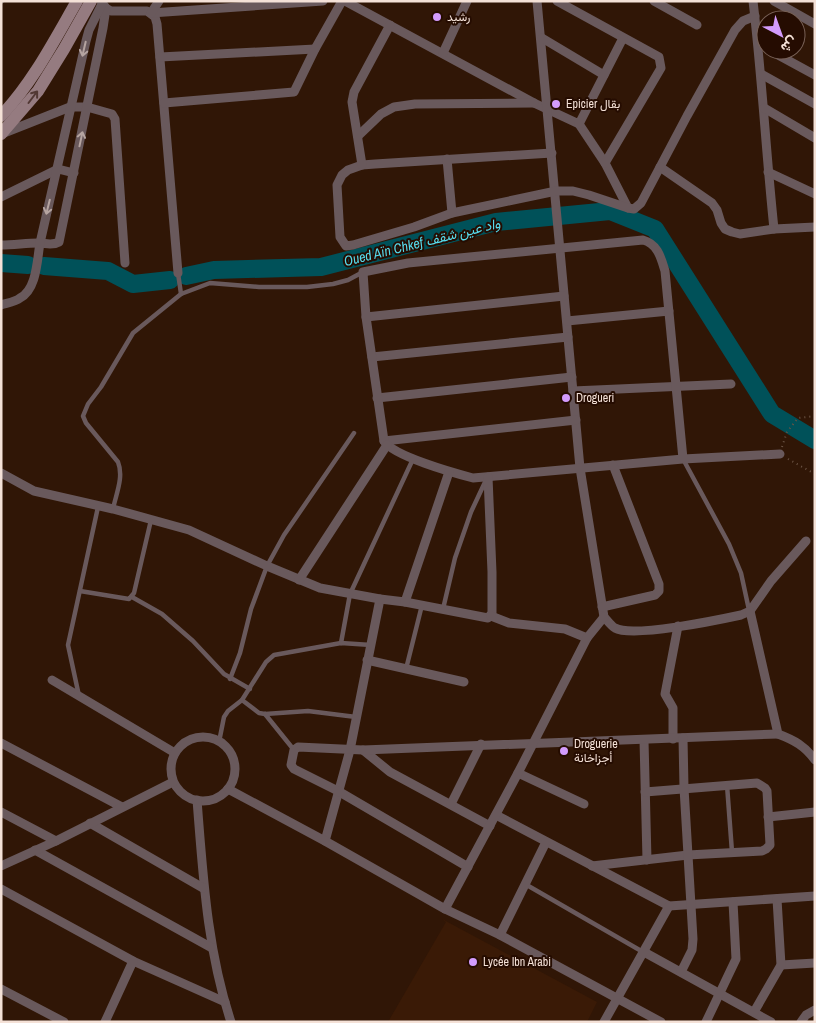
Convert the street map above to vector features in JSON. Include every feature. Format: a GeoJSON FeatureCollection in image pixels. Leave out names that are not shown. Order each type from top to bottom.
{"type":"FeatureCollection","features":[{"type":"Feature","properties":{"kind":"main road"},"geometry":{"type":"LineString","coordinates":[[1,116],[34,75],[77,1]]}},
{"type":"Feature","properties":{"kind":"main road"},"geometry":{"type":"LineString","coordinates":[[1,134],[38,91],[64,49],[100,4]]}},
{"type":"Feature","properties":{"kind":"street"},"geometry":{"type":"LineString","coordinates":[[151,12],[159,1]]}},
{"type":"Feature","properties":{"kind":"street"},"geometry":{"type":"LineString","coordinates":[[100,4],[111,11],[151,12],[323,1]]}},
{"type":"Feature","properties":{"kind":"street"},"geometry":{"type":"LineString","coordinates":[[164,103],[294,92],[315,50],[344,1],[534,103],[579,124],[605,163],[628,208]]}},
{"type":"Feature","properties":{"kind":"street"},"geometry":{"type":"LineString","coordinates":[[443,53],[468,1]]}},
{"type":"Feature","properties":{"kind":"street"},"geometry":{"type":"LineString","coordinates":[[537,1],[542,38],[580,468],[604,617],[614,628],[648,631],[734,617],[750,612],[771,581],[806,541]]}},
{"type":"Feature","properties":{"kind":"street"},"geometry":{"type":"LineString","coordinates":[[557,1],[659,57],[661,68],[605,163]]}},
{"type":"Feature","properties":{"kind":"street"},"geometry":{"type":"LineString","coordinates":[[654,1],[697,25]]}},
{"type":"Feature","properties":{"kind":"street"},"geometry":{"type":"LineString","coordinates":[[753,1],[756,30]]}},
{"type":"Feature","properties":{"kind":"street"},"geometry":{"type":"LineString","coordinates":[[774,1],[815,24]]}},
{"type":"Feature","properties":{"kind":"street"},"geometry":{"type":"LineString","coordinates":[[1,304],[19,300],[30,288],[35,273],[70,107],[89,30],[100,4]]}},
{"type":"Feature","properties":{"kind":"street"},"geometry":{"type":"LineString","coordinates":[[1,245],[20,246],[40,243],[51,245],[58,242],[104,28],[100,4]]}},
{"type":"Feature","properties":{"kind":"street"},"geometry":{"type":"LineString","coordinates":[[151,12],[157,24],[178,274]]}},
{"type":"Feature","properties":{"kind":"street"},"geometry":{"type":"LineString","coordinates":[[552,153],[362,165],[348,170],[337,185],[340,237],[346,246],[353,245],[414,227],[452,213],[556,191],[573,191],[589,194],[634,209],[641,204],[735,30],[743,21],[755,16]]}},
{"type":"Feature","properties":{"kind":"street"},"geometry":{"type":"LineString","coordinates":[[362,165],[352,102],[354,92],[390,25]]}},
{"type":"Feature","properties":{"kind":"street"},"geometry":{"type":"LineString","coordinates":[[542,38],[604,75]]}},
{"type":"Feature","properties":{"kind":"street"},"geometry":{"type":"LineString","coordinates":[[579,124],[623,38]]}},
{"type":"Feature","properties":{"kind":"street"},"geometry":{"type":"LineString","coordinates":[[160,57],[315,50]]}},
{"type":"Feature","properties":{"kind":"street"},"geometry":{"type":"LineString","coordinates":[[759,60],[774,229]]}},
{"type":"Feature","properties":{"kind":"street"},"geometry":{"type":"LineString","coordinates":[[788,60],[815,75]]}},
{"type":"Feature","properties":{"kind":"street"},"geometry":{"type":"LineString","coordinates":[[761,74],[815,104]]}},
{"type":"Feature","properties":{"kind":"street"},"geometry":{"type":"LineString","coordinates":[[358,136],[381,114],[394,106],[415,104],[534,103]]}},
{"type":"Feature","properties":{"kind":"street"},"geometry":{"type":"LineString","coordinates":[[1,134],[70,107],[87,107],[112,114],[115,119],[125,264]]}},
{"type":"Feature","properties":{"kind":"street"},"geometry":{"type":"LineString","coordinates":[[764,108],[815,138]]}},
{"type":"Feature","properties":{"kind":"street"},"geometry":{"type":"LineString","coordinates":[[447,159],[452,213]]}},
{"type":"Feature","properties":{"kind":"street"},"geometry":{"type":"LineString","coordinates":[[660,167],[712,203],[717,210],[721,223],[732,232],[740,234],[815,226]]}},
{"type":"Feature","properties":{"kind":"street"},"geometry":{"type":"LineString","coordinates":[[1,197],[58,169],[74,173]]}},
{"type":"Feature","properties":{"kind":"street"},"geometry":{"type":"LineString","coordinates":[[768,172],[815,194]]}},
{"type":"Feature","properties":{"kind":"street"},"geometry":{"type":"LineString","coordinates":[[299,580],[385,443],[366,317],[363,272],[408,262],[643,240],[650,242],[655,246],[664,272],[683,459]]}},
{"type":"Feature","properties":{"kind":"street"},"geometry":{"type":"LineString","coordinates":[[366,317],[564,296]]}},
{"type":"Feature","properties":{"kind":"street"},"geometry":{"type":"LineString","coordinates":[[567,320],[668,312]]}},
{"type":"Feature","properties":{"kind":"street"},"geometry":{"type":"LineString","coordinates":[[372,357],[568,337]]}},
{"type":"Feature","properties":{"kind":"street"},"geometry":{"type":"LineString","coordinates":[[377,398],[572,377]]}},
{"type":"Feature","properties":{"kind":"street"},"geometry":{"type":"LineString","coordinates":[[573,390],[731,384]]}},
{"type":"Feature","properties":{"kind":"street"},"geometry":{"type":"LineString","coordinates":[[385,443],[576,420]]}},
{"type":"Feature","properties":{"kind":"street"},"geometry":{"type":"LineString","coordinates":[[385,443],[413,458],[449,472],[473,478],[683,459],[780,454]]}},
{"type":"Feature","properties":{"kind":"street"},"geometry":{"type":"LineString","coordinates":[[602,607],[655,595],[659,591],[659,584],[613,465]]}},
{"type":"Feature","properties":{"kind":"street"},"geometry":{"type":"LineString","coordinates":[[405,602],[449,472]]}},
{"type":"Feature","properties":{"kind":"street"},"geometry":{"type":"LineString","coordinates":[[1,474],[34,491],[151,518],[189,530],[320,588],[488,618],[490,616],[508,623],[565,629],[586,638]]}},
{"type":"Feature","properties":{"kind":"street"},"geometry":{"type":"LineString","coordinates":[[488,477],[492,572],[492,613],[490,616]]}},
{"type":"Feature","properties":{"kind":"street"},"geometry":{"type":"LineString","coordinates":[[325,841],[350,750],[380,599]]}},
{"type":"Feature","properties":{"kind":"street"},"geometry":{"type":"LineString","coordinates":[[750,612],[778,734]]}},
{"type":"Feature","properties":{"kind":"street"},"geometry":{"type":"LineString","coordinates":[[445,909],[518,773],[586,638],[604,617]]}},
{"type":"Feature","properties":{"kind":"street"},"geometry":{"type":"LineString","coordinates":[[672,739],[673,708],[665,694],[678,626]]}},
{"type":"Feature","properties":{"kind":"street"},"geometry":{"type":"LineString","coordinates":[[367,660],[464,682]]}},
{"type":"Feature","properties":{"kind":"street"},"geometry":{"type":"LineString","coordinates":[[52,680],[175,753]]}},
{"type":"Feature","properties":{"kind":"street"},"geometry":{"type":"LineString","coordinates":[[468,867],[338,791],[294,769],[291,764],[294,750],[298,747],[363,750],[778,734],[802,745],[815,760]]}},
{"type":"Feature","properties":{"kind":"street"},"geometry":{"type":"LineString","coordinates":[[197,738],[208,738],[219,742],[228,749],[234,763],[234,775],[228,789],[212,800],[197,800],[183,794],[174,782],[171,767],[175,753],[183,744],[197,738]]}},
{"type":"Feature","properties":{"kind":"street"},"geometry":{"type":"LineString","coordinates":[[680,972],[692,950],[693,939],[683,738]]}},
{"type":"Feature","properties":{"kind":"street"},"geometry":{"type":"LineString","coordinates":[[644,740],[647,860]]}},
{"type":"Feature","properties":{"kind":"street"},"geometry":{"type":"LineString","coordinates":[[1,743],[122,807]]}},
{"type":"Feature","properties":{"kind":"street"},"geometry":{"type":"LineString","coordinates":[[450,804],[481,744]]}},
{"type":"Feature","properties":{"kind":"street"},"geometry":{"type":"LineString","coordinates":[[363,750],[390,772],[490,826]]}},
{"type":"Feature","properties":{"kind":"street"},"geometry":{"type":"LineString","coordinates":[[518,773],[584,804]]}},
{"type":"Feature","properties":{"kind":"street"},"geometry":{"type":"LineString","coordinates":[[1,866],[56,841],[174,782]]}},
{"type":"Feature","properties":{"kind":"street"},"geometry":{"type":"LineString","coordinates":[[592,866],[688,855],[762,851],[769,847],[768,796],[765,788],[757,783],[645,792]]}},
{"type":"Feature","properties":{"kind":"street"},"geometry":{"type":"LineString","coordinates":[[228,789],[445,909],[500,935],[660,1022]]}},
{"type":"Feature","properties":{"kind":"street"},"geometry":{"type":"LineString","coordinates":[[197,800],[204,888],[212,948],[231,1022]]}},
{"type":"Feature","properties":{"kind":"street"},"geometry":{"type":"LineString","coordinates":[[1,812],[56,841]]}},
{"type":"Feature","properties":{"kind":"street"},"geometry":{"type":"LineString","coordinates":[[768,817],[815,812]]}},
{"type":"Feature","properties":{"kind":"street"},"geometry":{"type":"LineString","coordinates":[[496,815],[669,906],[815,896]]}},
{"type":"Feature","properties":{"kind":"street"},"geometry":{"type":"LineString","coordinates":[[90,823],[204,888]]}},
{"type":"Feature","properties":{"kind":"street"},"geometry":{"type":"LineString","coordinates":[[500,935],[546,842]]}},
{"type":"Feature","properties":{"kind":"street"},"geometry":{"type":"LineString","coordinates":[[35,850],[212,948]]}},
{"type":"Feature","properties":{"kind":"street"},"geometry":{"type":"LineString","coordinates":[[1,889],[133,961],[225,1002]]}},
{"type":"Feature","properties":{"kind":"street"},"geometry":{"type":"LineString","coordinates":[[754,1012],[781,965],[777,899]]}},
{"type":"Feature","properties":{"kind":"street"},"geometry":{"type":"LineString","coordinates":[[706,1022],[736,959],[733,902]]}},
{"type":"Feature","properties":{"kind":"street"},"geometry":{"type":"LineString","coordinates":[[604,1022],[669,906]]}},
{"type":"Feature","properties":{"kind":"street"},"geometry":{"type":"LineString","coordinates":[[644,952],[771,1022]]}},
{"type":"Feature","properties":{"kind":"street"},"geometry":{"type":"LineString","coordinates":[[105,1022],[133,961]]}},
{"type":"Feature","properties":{"kind":"street"},"geometry":{"type":"LineString","coordinates":[[781,965],[815,964]]}},
{"type":"Feature","properties":{"kind":"street"},"geometry":{"type":"LineString","coordinates":[[1,989],[64,1022]]}},
{"type":"Feature","properties":{"kind":"street"},"geometry":{"type":"LineString","coordinates":[[801,1022],[815,1010]]}},
{"type":"Feature","properties":{"kind":"lane"},"geometry":{"type":"LineString","coordinates":[[113,509],[120,467],[86,423],[83,416],[133,333],[181,294],[210,283],[307,286],[333,284],[348,280],[363,272]]}},
{"type":"Feature","properties":{"kind":"lane"},"geometry":{"type":"LineString","coordinates":[[178,274],[181,294]]}},
{"type":"Feature","properties":{"kind":"lane"},"geometry":{"type":"LineString","coordinates":[[230,679],[240,653],[251,608],[267,566],[284,535],[354,433]]}},
{"type":"Feature","properties":{"kind":"lane"},"geometry":{"type":"LineString","coordinates":[[341,643],[350,594],[413,458]]}},
{"type":"Feature","properties":{"kind":"lane"},"geometry":{"type":"LineString","coordinates":[[683,459],[729,544],[741,573],[750,612]]}},
{"type":"Feature","properties":{"kind":"lane"},"geometry":{"type":"LineString","coordinates":[[443,609],[455,558],[471,512],[488,477]]}},
{"type":"Feature","properties":{"kind":"lane"},"geometry":{"type":"LineString","coordinates":[[79,696],[68,645],[98,507]]}},
{"type":"Feature","properties":{"kind":"lane"},"geometry":{"type":"LineString","coordinates":[[132,597],[151,518]]}},
{"type":"Feature","properties":{"kind":"lane"},"geometry":{"type":"LineString","coordinates":[[80,591],[128,599],[132,597],[162,614],[230,679],[250,689]]}},
{"type":"Feature","properties":{"kind":"lane"},"geometry":{"type":"LineString","coordinates":[[406,669],[422,605]]}},
{"type":"Feature","properties":{"kind":"lane"},"geometry":{"type":"LineString","coordinates":[[219,742],[224,717],[228,711],[242,700],[266,662],[274,655],[341,643],[371,645]]}},
{"type":"Feature","properties":{"kind":"lane"},"geometry":{"type":"LineString","coordinates":[[242,700],[259,713],[265,714],[308,711],[356,717]]}},
{"type":"Feature","properties":{"kind":"lane"},"geometry":{"type":"LineString","coordinates":[[265,714],[294,750]]}},
{"type":"Feature","properties":{"kind":"lane"},"geometry":{"type":"LineString","coordinates":[[727,785],[732,852]]}},
{"type":"Feature","properties":{"kind":"lane"},"geometry":{"type":"LineString","coordinates":[[525,884],[644,952]]}},
{"type":"Feature","properties":{"kind":"path"},"geometry":{"type":"LineString","coordinates":[[815,416],[798,418],[787,432],[780,454],[815,474]]}},
{"type":"Feature","properties":{"kind":"shaded area","name":"Lycée Ibn Arabi"},"geometry":{"type":"Polygon","coordinates":[[[442,919],[597,1002],[587,1022],[388,1022],[446,922],[442,919]]]}},
{"type":"Feature","properties":{"kind":"waterway","name":"Oued Aïn Chkef واد عين شقف"},"geometry":{"type":"LineString","coordinates":[[186,276],[214,270],[321,267],[496,222],[610,211],[655,229],[772,414],[815,440]]}},
{"type":"Feature","properties":{"kind":"waterway","name":"Oued Aïn Chkef واد عين شقف"},"geometry":{"type":"LineString","coordinates":[[1,263],[28,265]]}},
{"type":"Feature","properties":{"kind":"waterway","name":"Oued Aïn Chkef واد عين شقف"},"geometry":{"type":"LineString","coordinates":[[44,266],[108,271],[133,284],[170,280]]}},
{"type":"Feature","properties":{"kind":"place","name":"رشيد"},"geometry":{"type":"Point","coordinates":[437,17]}},
{"type":"Feature","properties":{"kind":"place","name":"Epicier بقال"},"geometry":{"type":"Point","coordinates":[556,104]}},
{"type":"Feature","properties":{"kind":"place","name":"Drogueri"},"geometry":{"type":"Point","coordinates":[566,398]}},
{"type":"Feature","properties":{"kind":"place","name":"Droguerie أجزاخانة"},"geometry":{"type":"Point","coordinates":[564,751]}},
{"type":"Feature","properties":{"kind":"place","name":"Lycée Ibn Arabi"},"geometry":{"type":"Point","coordinates":[473,962]}}]}
